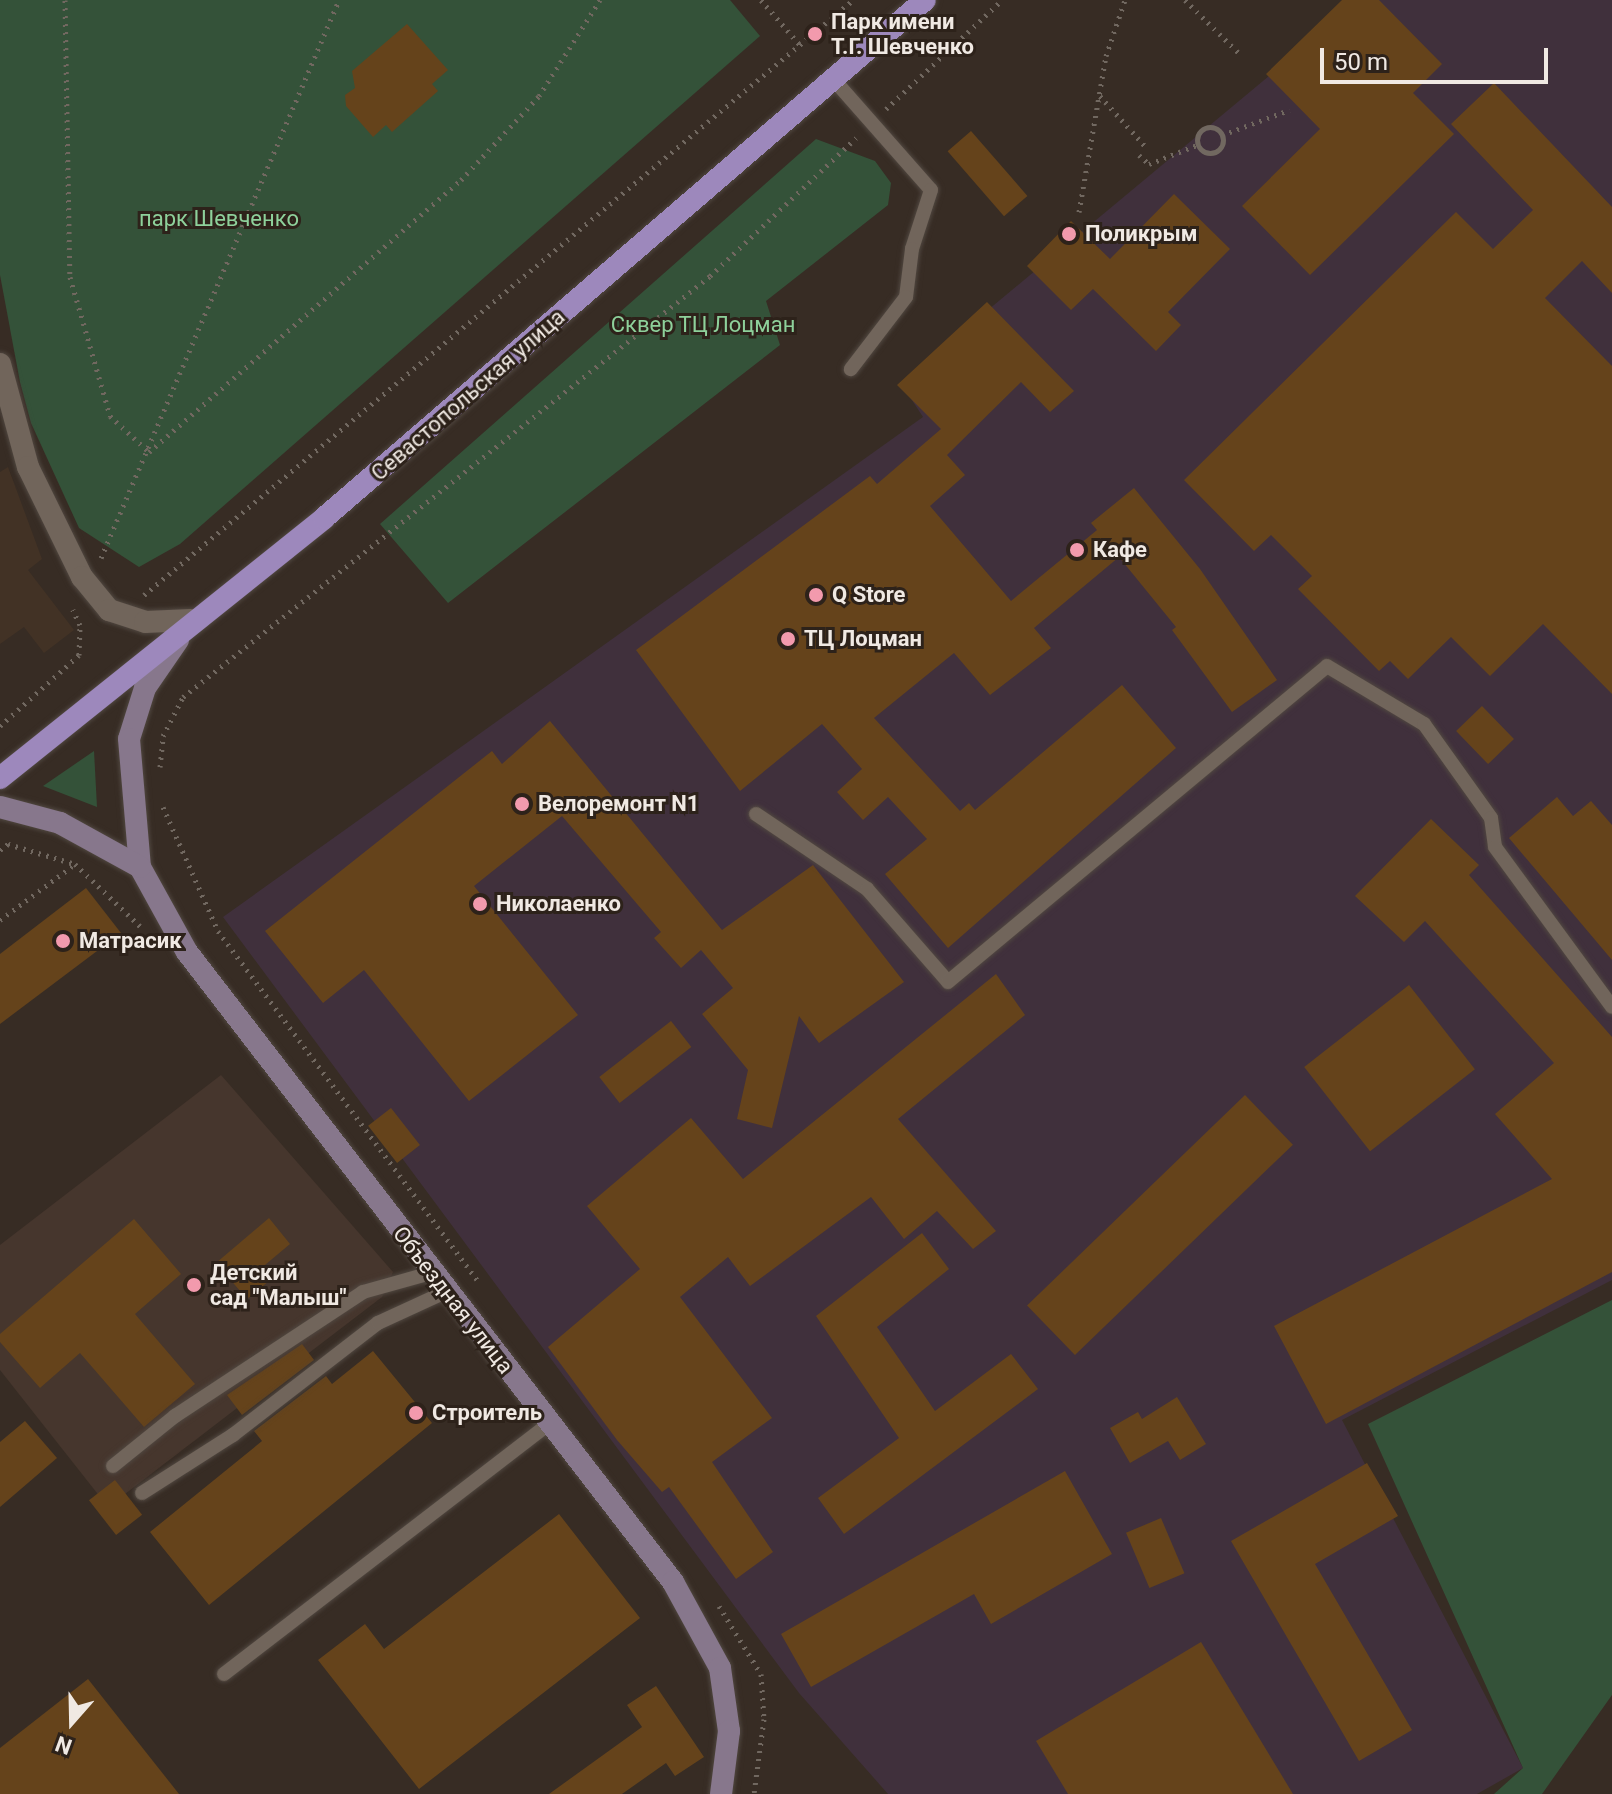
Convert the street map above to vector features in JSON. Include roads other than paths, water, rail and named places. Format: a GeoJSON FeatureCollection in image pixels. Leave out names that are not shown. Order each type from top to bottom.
{"type":"FeatureCollection","features":[{"type":"Feature","properties":{"kind":"main road","name":"Севастопольская улица"},"geometry":{"type":"LineString","coordinates":[[0,778],[191,620],[324,518],[835,81],[925,0]]}},
{"type":"Feature","properties":{"kind":"main road","name":"Объездная улица"},"geometry":{"type":"LineString","coordinates":[[191,620],[145,688],[129,739],[140,867],[187,952],[445,1292],[673,1582],[720,1668],[729,1731],[721,1794]]}},
{"type":"Feature","properties":{"kind":"main road"},"geometry":{"type":"LineString","coordinates":[[0,807],[60,823],[140,867]]}},
{"type":"Feature","properties":{"kind":"street"},"geometry":{"type":"LineString","coordinates":[[0,364],[28,467],[82,577],[109,610],[145,622],[191,620]]}},
{"type":"Feature","properties":{"kind":"lane"},"geometry":{"type":"LineString","coordinates":[[835,81],[931,190],[912,249],[906,297],[851,369]]}},
{"type":"Feature","properties":{"kind":"lane"},"geometry":{"type":"LineString","coordinates":[[756,814],[867,889],[948,982],[1327,666],[1424,724],[1491,818],[1495,847],[1612,1007]]}},
{"type":"Feature","properties":{"kind":"lane"},"geometry":{"type":"LineString","coordinates":[[113,1466],[175,1416],[363,1292],[431,1273]]}},
{"type":"Feature","properties":{"kind":"lane"},"geometry":{"type":"LineString","coordinates":[[142,1493],[245,1427],[378,1323],[445,1292]]}},
{"type":"Feature","properties":{"kind":"lane"},"geometry":{"type":"LineString","coordinates":[[224,1674],[550,1423]]}},
{"type":"Feature","properties":{"kind":"place","name":"Парк имени Т.Г. Шевченко"},"geometry":{"type":"Point","coordinates":[815,34]}},
{"type":"Feature","properties":{"kind":"place","name":"Поликрым"},"geometry":{"type":"Point","coordinates":[1069,234]}},
{"type":"Feature","properties":{"kind":"place","name":"Кафе"},"geometry":{"type":"Point","coordinates":[1077,550]}},
{"type":"Feature","properties":{"kind":"place","name":"Q Store"},"geometry":{"type":"Point","coordinates":[816,595]}},
{"type":"Feature","properties":{"kind":"place","name":"ТЦ Лоцман"},"geometry":{"type":"Point","coordinates":[788,639]}},
{"type":"Feature","properties":{"kind":"place","name":"Велоремонт N1"},"geometry":{"type":"Point","coordinates":[522,804]}},
{"type":"Feature","properties":{"kind":"place","name":"Николаенко"},"geometry":{"type":"Point","coordinates":[480,904]}},
{"type":"Feature","properties":{"kind":"place","name":"Матрасик"},"geometry":{"type":"Point","coordinates":[63,941]}},
{"type":"Feature","properties":{"kind":"place","name":"Детский сад \"Малыш\""},"geometry":{"type":"Point","coordinates":[194,1285]}},
{"type":"Feature","properties":{"kind":"place","name":"Строитель"},"geometry":{"type":"Point","coordinates":[416,1413]}},
{"type":"Feature","properties":{"kind":"park label","name":"парк Шевченко"},"geometry":{"type":"Point","coordinates":[219,219]}},
{"type":"Feature","properties":{"kind":"park label","name":"Сквер ТЦ Лоцман"},"geometry":{"type":"Point","coordinates":[703,325]}}]}
